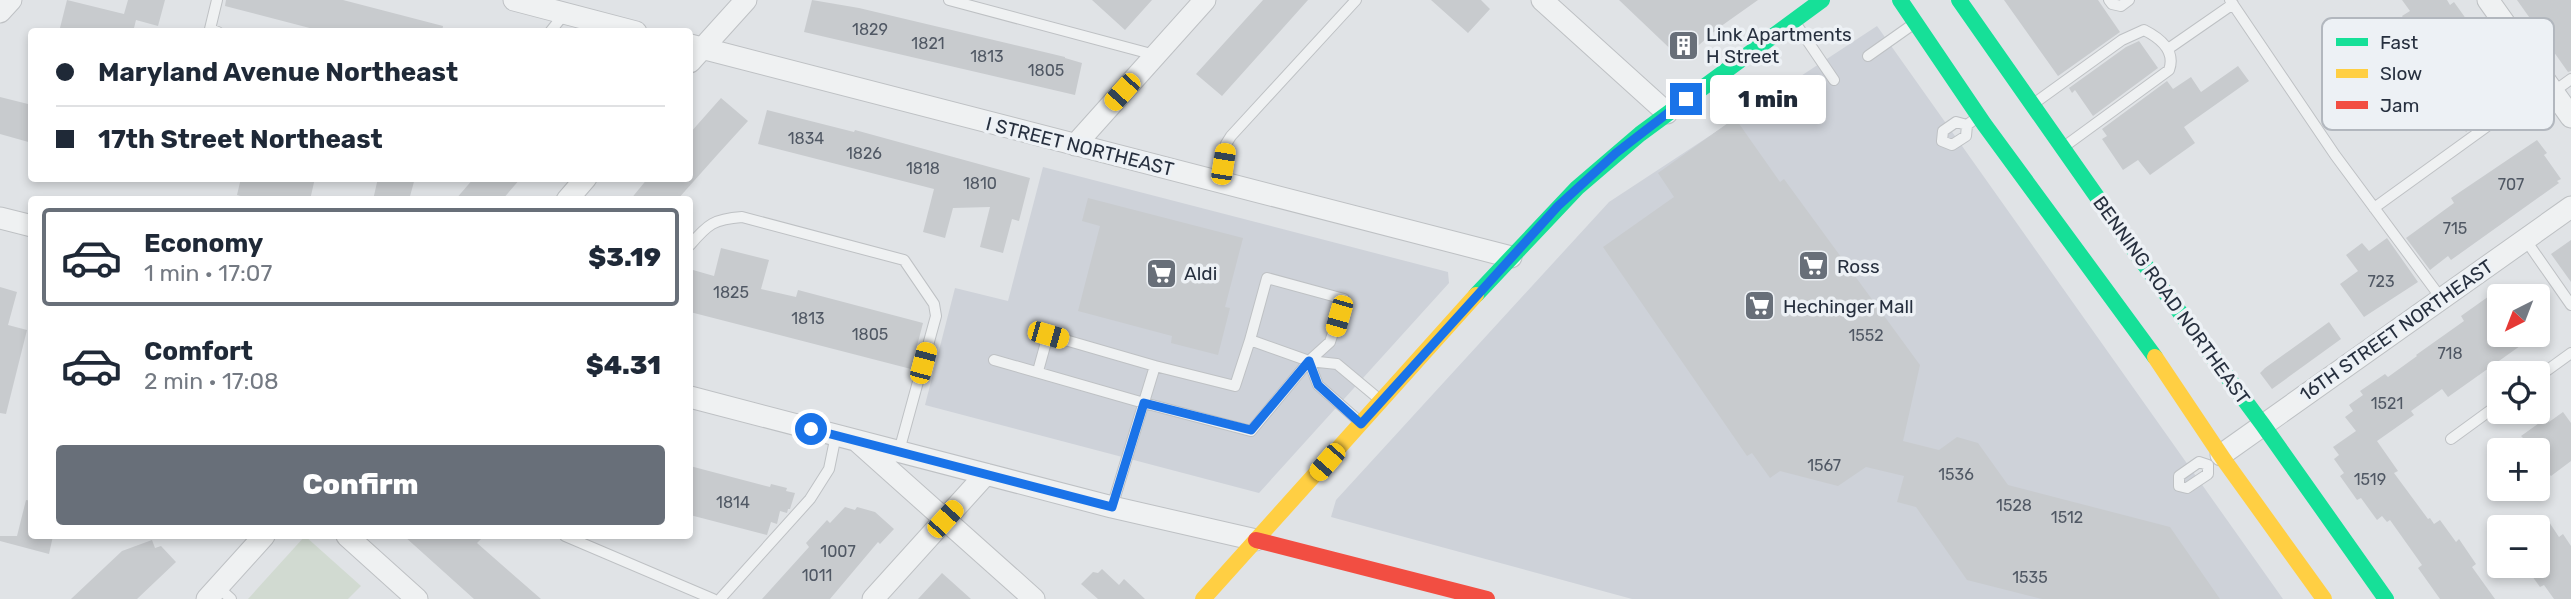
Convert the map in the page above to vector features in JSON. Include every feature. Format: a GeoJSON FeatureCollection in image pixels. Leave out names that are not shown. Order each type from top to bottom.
{"type":"FeatureCollection","features":[{"type":"Feature","properties":{"kind":"main road"},"geometry":{"type":"LineString","coordinates":[[1203,599],[1511,257],[1586,179],[1667,113],[1822,0]]}},
{"type":"Feature","properties":{"kind":"main road"},"geometry":{"type":"LineString","coordinates":[[1899,0],[1973,120],[2143,340],[2214,459],[2324,599]]}},
{"type":"Feature","properties":{"kind":"main road","name":"BENNING ROAD NORTHEAST"},"geometry":{"type":"LineString","coordinates":[[1959,0],[2142,261],[2263,425],[2386,599]]}},
{"type":"Feature","properties":{"kind":"main road"},"geometry":{"type":"LineString","coordinates":[[1256,540],[1487,599]]}},
{"type":"Feature","properties":{"kind":"street"},"geometry":{"type":"LineString","coordinates":[[0,12],[11,0]]}},
{"type":"Feature","properties":{"kind":"street"},"geometry":{"type":"LineString","coordinates":[[513,0],[621,28]]}},
{"type":"Feature","properties":{"kind":"street"},"geometry":{"type":"LineString","coordinates":[[693,52],[746,0]]}},
{"type":"Feature","properties":{"kind":"street"},"geometry":{"type":"LineString","coordinates":[[1075,145],[1205,0]]}},
{"type":"Feature","properties":{"kind":"street"},"geometry":{"type":"LineString","coordinates":[[1542,0],[1667,113]]}},
{"type":"Feature","properties":{"kind":"street"},"geometry":{"type":"LineString","coordinates":[[2488,0],[2501,18]]}},
{"type":"Feature","properties":{"kind":"street","name":"I STREET NORTHEAST"},"geometry":{"type":"LineString","coordinates":[[693,52],[1075,145],[1511,257]]}},
{"type":"Feature","properties":{"kind":"street"},"geometry":{"type":"LineString","coordinates":[[2554,93],[2571,117]]}},
{"type":"Feature","properties":{"kind":"street"},"geometry":{"type":"LineString","coordinates":[[570,196],[583,182]]}},
{"type":"Feature","properties":{"kind":"street","name":"16TH STREET NORTHEAST"},"geometry":{"type":"LineString","coordinates":[[2214,459],[2571,207]]}},
{"type":"Feature","properties":{"kind":"street"},"geometry":{"type":"LineString","coordinates":[[0,218],[28,225]]}},
{"type":"Feature","properties":{"kind":"street"},"geometry":{"type":"LineString","coordinates":[[693,398],[1112,507],[1256,540]]}},
{"type":"Feature","properties":{"kind":"street"},"geometry":{"type":"LineString","coordinates":[[857,441],[1034,599]]}},
{"type":"Feature","properties":{"kind":"street"},"geometry":{"type":"LineString","coordinates":[[873,599],[986,474]]}},
{"type":"Feature","properties":{"kind":"street"},"geometry":{"type":"LineString","coordinates":[[219,595],[262,539]]}},
{"type":"Feature","properties":{"kind":"street"},"geometry":{"type":"LineString","coordinates":[[350,539],[418,599]]}},
{"type":"Feature","properties":{"kind":"lane"},"geometry":{"type":"LineString","coordinates":[[210,28],[217,0]]}},
{"type":"Feature","properties":{"kind":"lane"},"geometry":{"type":"LineString","coordinates":[[949,0],[1155,55]]}},
{"type":"Feature","properties":{"kind":"lane"},"geometry":{"type":"LineString","coordinates":[[1220,182],[1231,135],[1356,0]]}},
{"type":"Feature","properties":{"kind":"lane"},"geometry":{"type":"LineString","coordinates":[[2109,0],[2112,4],[2121,6],[2129,0]]}},
{"type":"Feature","properties":{"kind":"lane"},"geometry":{"type":"LineString","coordinates":[[2168,49],[2231,2],[2374,208],[2441,298]]}},
{"type":"Feature","properties":{"kind":"lane"},"geometry":{"type":"LineString","coordinates":[[553,28],[565,13]]}},
{"type":"Feature","properties":{"kind":"lane"},"geometry":{"type":"LineString","coordinates":[[1793,20],[1834,80]]}},
{"type":"Feature","properties":{"kind":"lane"},"geometry":{"type":"LineString","coordinates":[[1868,56],[1915,23]]}},
{"type":"Feature","properties":{"kind":"lane"},"geometry":{"type":"LineString","coordinates":[[2032,105],[2122,40],[2144,30],[2156,36],[2168,49],[2172,62],[2169,70],[2063,148]]}},
{"type":"Feature","properties":{"kind":"lane"},"geometry":{"type":"LineString","coordinates":[[2554,85],[2571,79]]}},
{"type":"Feature","properties":{"kind":"lane"},"geometry":{"type":"LineString","coordinates":[[2374,208],[2487,130]]}},
{"type":"Feature","properties":{"kind":"lane"},"geometry":{"type":"LineString","coordinates":[[693,242],[707,226],[720,218],[742,216],[904,260],[934,304],[936,316],[899,451]]}},
{"type":"Feature","properties":{"kind":"lane"},"geometry":{"type":"LineString","coordinates":[[2525,239],[2571,305]]}},
{"type":"Feature","properties":{"kind":"lane"},"geometry":{"type":"LineString","coordinates":[[995,360],[1144,403],[1251,430],[1309,361],[1330,342],[1344,299],[1267,278],[1235,386],[1048,335],[1038,371]]}},
{"type":"Feature","properties":{"kind":"lane"},"geometry":{"type":"LineString","coordinates":[[1250,340],[1309,361],[1337,363],[1382,401]]}},
{"type":"Feature","properties":{"kind":"lane"},"geometry":{"type":"LineString","coordinates":[[2550,368],[2571,353]]}},
{"type":"Feature","properties":{"kind":"lane"},"geometry":{"type":"LineString","coordinates":[[1309,361],[1318,385],[1361,424]]}},
{"type":"Feature","properties":{"kind":"lane"},"geometry":{"type":"LineString","coordinates":[[1112,507],[1155,366]]}},
{"type":"Feature","properties":{"kind":"lane"},"geometry":{"type":"LineString","coordinates":[[2451,439],[2487,413]]}},
{"type":"Feature","properties":{"kind":"lane"},"geometry":{"type":"LineString","coordinates":[[720,599],[810,499],[829,469],[836,435]]}},
{"type":"Feature","properties":{"kind":"lane"},"geometry":{"type":"LineString","coordinates":[[572,539],[713,599]]}},
{"type":"Feature","properties":{"kind":"shaded area"},"geometry":{"type":"Polygon","coordinates":[[[1877,26],[2283,599],[1632,599],[1331,517],[1336,500],[1609,202],[1877,26]]]}},
{"type":"Feature","properties":{"kind":"shaded area"},"geometry":{"type":"Polygon","coordinates":[[[1043,167],[1448,272],[1449,283],[1259,493],[925,405],[955,288],[1008,301],[1043,167]]]}},
{"type":"Feature","properties":{"kind":"shaded area"},"geometry":{"type":"Polygon","coordinates":[[[302,539],[308,539],[361,586],[348,599],[248,599],[302,539]]]}},
{"type":"Feature","properties":{"kind":"building"},"geometry":{"type":"Polygon","coordinates":[[[67,0],[124,14],[128,0],[165,0],[158,26],[136,20],[134,28],[60,28],[67,0]]]}},
{"type":"Feature","properties":{"kind":"building"},"geometry":{"type":"Polygon","coordinates":[[[226,0],[343,0],[443,26],[310,28],[225,6],[226,0]]]}},
{"type":"Feature","properties":{"kind":"building"},"geometry":{"type":"Polygon","coordinates":[[[812,0],[859,8],[1082,63],[1075,95],[804,32],[812,0]]]}},
{"type":"Feature","properties":{"kind":"building"},"geometry":{"type":"Polygon","coordinates":[[[1092,0],[1152,0],[1125,30],[1092,0]]]}},
{"type":"Feature","properties":{"kind":"building"},"geometry":{"type":"Polygon","coordinates":[[[1263,0],[1308,0],[1222,96],[1196,74],[1263,0]]]}},
{"type":"Feature","properties":{"kind":"building"},"geometry":{"type":"Polygon","coordinates":[[[1431,0],[1481,0],[1490,9],[1468,33],[1431,0]]]}},
{"type":"Feature","properties":{"kind":"building","name":"Link Apartments H Street"},"geometry":{"type":"Polygon","coordinates":[[[1619,0],[1758,0],[1717,29],[1682,60],[1619,0]]]}},
{"type":"Feature","properties":{"kind":"building"},"geometry":{"type":"Polygon","coordinates":[[[2004,0],[2098,0],[2120,32],[2058,76],[2004,0]]]}},
{"type":"Feature","properties":{"kind":"building"},"geometry":{"type":"Polygon","coordinates":[[[2402,0],[2447,0],[2450,5],[2454,2],[2465,18],[2403,18],[2402,16],[2410,11],[2402,0]]]}},
{"type":"Feature","properties":{"kind":"building"},"geometry":{"type":"Polygon","coordinates":[[[2517,0],[2571,0],[2571,71],[2568,72],[2554,52],[2554,18],[2530,18],[2517,0]]]}},
{"type":"Feature","properties":{"kind":"building"},"geometry":{"type":"Polygon","coordinates":[[[2139,41],[2158,68],[2093,116],[2075,90],[2072,93],[2069,88],[2126,47],[2139,41]]]}},
{"type":"Feature","properties":{"kind":"building"},"geometry":{"type":"Polygon","coordinates":[[[2238,66],[2249,81],[2184,127],[2195,143],[2150,175],[2138,160],[2123,170],[2102,139],[2107,136],[2102,129],[2167,81],[2173,89],[2191,77],[2201,92],[2238,66]]]}},
{"type":"Feature","properties":{"kind":"building"},"geometry":{"type":"Polygon","coordinates":[[[0,97],[28,104],[28,142],[0,134],[0,97]]]}},
{"type":"Feature","properties":{"kind":"building"},"geometry":{"type":"Polygon","coordinates":[[[721,98],[748,121],[681,196],[633,196],[645,182],[693,182],[693,130],[721,98]]]}},
{"type":"Feature","properties":{"kind":"building"},"geometry":{"type":"Polygon","coordinates":[[[767,110],[854,132],[855,130],[1030,178],[1019,221],[1012,219],[1003,253],[980,247],[990,207],[953,208],[945,238],[923,232],[934,189],[758,144],[767,110]]]}},
{"type":"Feature","properties":{"kind":"building","name":"Hechinger Mall"},"geometry":{"type":"Polygon","coordinates":[[[1735,118],[1780,182],[1784,179],[1920,365],[1903,441],[1939,450],[1957,437],[1978,443],[2008,485],[2170,527],[2220,599],[2042,599],[1967,580],[1916,507],[1897,502],[1904,476],[1866,467],[1838,486],[1780,471],[1770,478],[1752,453],[1747,456],[1603,247],[1674,197],[1658,173],[1735,118]]]}},
{"type":"Feature","properties":{"kind":"building"},"geometry":{"type":"Polygon","coordinates":[[[2537,140],[2561,179],[2557,181],[2559,183],[2451,260],[2448,256],[2430,270],[2406,238],[2454,203],[2451,198],[2537,140]]]}},
{"type":"Feature","properties":{"kind":"building"},"geometry":{"type":"Polygon","coordinates":[[[240,182],[314,182],[311,196],[237,195],[240,182]]]}},
{"type":"Feature","properties":{"kind":"building"},"geometry":{"type":"Polygon","coordinates":[[[377,182],[414,182],[410,196],[374,196],[377,182]]]}},
{"type":"Feature","properties":{"kind":"building"},"geometry":{"type":"Polygon","coordinates":[[[471,182],[518,182],[505,196],[458,196],[471,182]]]}},
{"type":"Feature","properties":{"kind":"building","name":"Aldi"},"geometry":{"type":"Polygon","coordinates":[[[1088,198],[1243,238],[1225,307],[1230,308],[1218,355],[1171,343],[1172,336],[1078,311],[1100,226],[1082,221],[1088,198]]]}},
{"type":"Feature","properties":{"kind":"building"},"geometry":{"type":"Polygon","coordinates":[[[2387,238],[2418,282],[2364,317],[2340,284],[2358,271],[2346,255],[2362,243],[2369,251],[2387,238]]]}},
{"type":"Feature","properties":{"kind":"building"},"geometry":{"type":"Polygon","coordinates":[[[2571,240],[2571,282],[2551,254],[2571,240]]]}},
{"type":"Feature","properties":{"kind":"building"},"geometry":{"type":"Polygon","coordinates":[[[721,248],[769,260],[761,289],[796,297],[798,290],[923,323],[911,369],[693,313],[693,270],[714,276],[721,248]]]}},
{"type":"Feature","properties":{"kind":"building"},"geometry":{"type":"Polygon","coordinates":[[[0,287],[17,292],[8,325],[27,330],[6,414],[0,413],[0,287]]]}},
{"type":"Feature","properties":{"kind":"building"},"geometry":{"type":"Polygon","coordinates":[[[2487,298],[2487,347],[2519,347],[2499,361],[2487,361],[2487,369],[2448,397],[2442,389],[2411,411],[2414,415],[2377,441],[2398,471],[2394,473],[2428,519],[2434,524],[2440,520],[2456,542],[2459,539],[2476,564],[2472,567],[2495,599],[2440,599],[2418,568],[2422,565],[2390,520],[2387,522],[2382,516],[2377,520],[2361,498],[2357,500],[2340,476],[2344,473],[2334,459],[2339,455],[2333,447],[2356,431],[2345,417],[2353,411],[2349,405],[2363,395],[2360,391],[2385,374],[2388,377],[2417,356],[2464,321],[2461,316],[2487,298]]]}},
{"type":"Feature","properties":{"kind":"building"},"geometry":{"type":"Polygon","coordinates":[[[2329,322],[2341,339],[2272,389],[2260,373],[2329,322]]]}},
{"type":"Feature","properties":{"kind":"building"},"geometry":{"type":"Polygon","coordinates":[[[2563,412],[2571,423],[2571,461],[2551,476],[2550,438],[2521,436],[2538,424],[2550,424],[2563,412]]]}},
{"type":"Feature","properties":{"kind":"building"},"geometry":{"type":"Polygon","coordinates":[[[693,467],[770,487],[771,484],[787,488],[786,491],[795,493],[790,509],[787,513],[780,511],[777,524],[771,522],[767,535],[693,516],[693,467]]]}},
{"type":"Feature","properties":{"kind":"building"},"geometry":{"type":"Polygon","coordinates":[[[28,500],[28,539],[52,539],[49,554],[0,541],[0,536],[17,536],[28,500]]]}},
{"type":"Feature","properties":{"kind":"building"},"geometry":{"type":"Polygon","coordinates":[[[845,507],[875,512],[894,529],[880,544],[878,542],[830,599],[762,599],[809,547],[806,543],[827,520],[830,523],[845,507]]]}},
{"type":"Feature","properties":{"kind":"building"},"geometry":{"type":"Polygon","coordinates":[[[2550,524],[2559,537],[2563,534],[2571,546],[2571,599],[2554,599],[2544,585],[2540,587],[2533,578],[2550,578],[2550,524]]]}},
{"type":"Feature","properties":{"kind":"building"},"geometry":{"type":"Polygon","coordinates":[[[407,539],[481,539],[477,543],[541,599],[474,599],[407,539]]]}},
{"type":"Feature","properties":{"kind":"building"},"geometry":{"type":"Polygon","coordinates":[[[152,540],[155,548],[161,546],[176,562],[137,599],[71,599],[122,551],[152,540]]]}},
{"type":"Feature","properties":{"kind":"building"},"geometry":{"type":"Polygon","coordinates":[[[1102,569],[1119,585],[1124,579],[1145,599],[1098,599],[1081,584],[1093,572],[1098,573],[1102,569]]]}},
{"type":"Feature","properties":{"kind":"building"},"geometry":{"type":"Polygon","coordinates":[[[942,573],[971,599],[918,599],[942,573]]]}},
{"type":"Feature","properties":{"kind":"traffic: fast"},"geometry":{"type":"LineString","coordinates":[[1476,295],[1577,188],[1640,134],[1822,0]]}},
{"type":"Feature","properties":{"kind":"traffic: fast"},"geometry":{"type":"LineString","coordinates":[[1900,0],[1984,124],[2155,357]]}},
{"type":"Feature","properties":{"kind":"traffic: fast"},"geometry":{"type":"LineString","coordinates":[[1959,0],[2142,261],[2263,425],[2386,599]]}},
{"type":"Feature","properties":{"kind":"traffic: slow"},"geometry":{"type":"LineString","coordinates":[[1203,599],[1476,295]]}},
{"type":"Feature","properties":{"kind":"traffic: slow"},"geometry":{"type":"LineString","coordinates":[[2155,357],[2224,460],[2324,599]]}},
{"type":"Feature","properties":{"kind":"traffic: jam"},"geometry":{"type":"LineString","coordinates":[[1256,540],[1487,599]]}},
{"type":"Feature","properties":{"kind":"place","name":"Link Apartments H Street"},"geometry":{"type":"Point","coordinates":[1683,45]}},
{"type":"Feature","properties":{"kind":"place","name":"Ross"},"geometry":{"type":"Point","coordinates":[1814,266]}},
{"type":"Feature","properties":{"kind":"place","name":"Aldi"},"geometry":{"type":"Point","coordinates":[1161,273]}},
{"type":"Feature","properties":{"kind":"place","name":"Hechinger Mall"},"geometry":{"type":"Point","coordinates":[1760,306]}},
{"type":"Feature","properties":{"kind":"route"},"geometry":{"type":"LineString","coordinates":[[811,429],[1112,507],[1144,403],[1251,430],[1309,361],[1318,385],[1361,424],[1558,206],[1616,153],[1686,99]]}}]}
